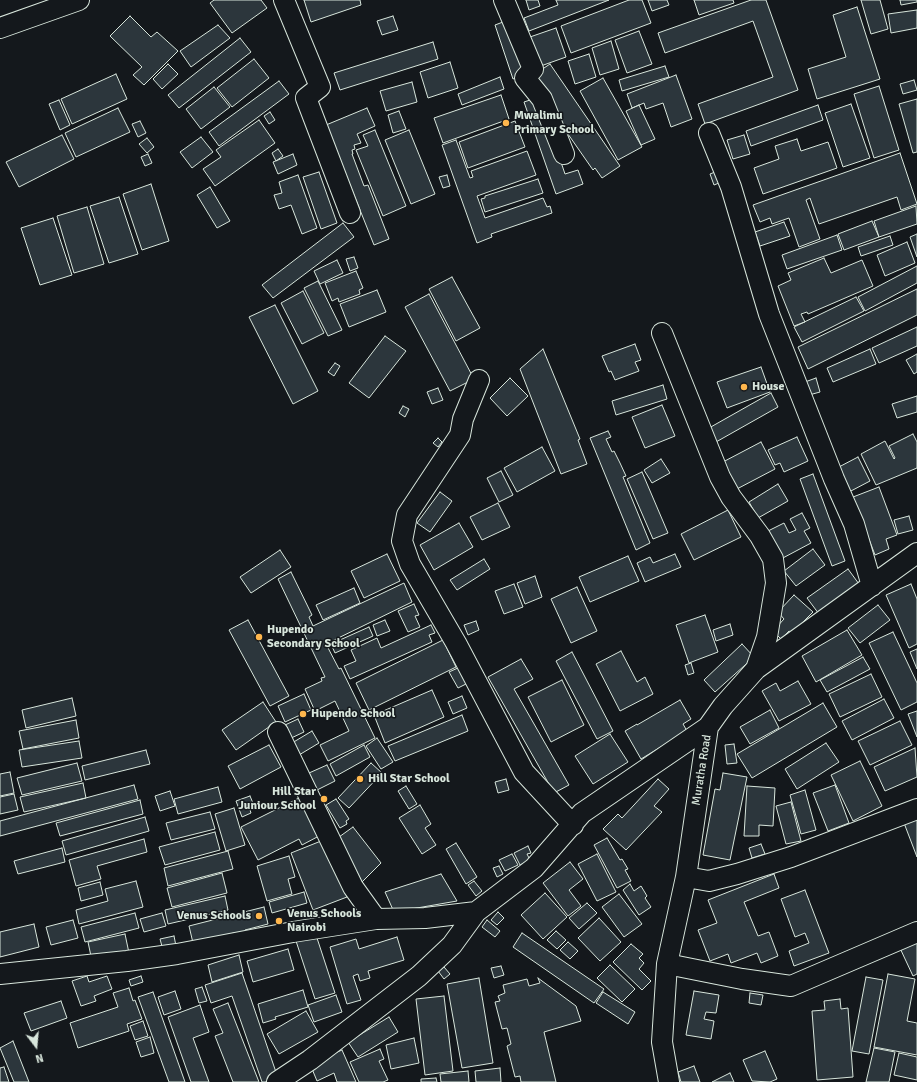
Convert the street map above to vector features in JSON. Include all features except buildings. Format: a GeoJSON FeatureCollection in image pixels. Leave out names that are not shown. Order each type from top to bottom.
{"type":"FeatureCollection","features":[{"type":"Feature","properties":{"kind":"street"},"geometry":{"type":"LineString","coordinates":[[0,28],[79,0]]}},
{"type":"Feature","properties":{"kind":"street"},"geometry":{"type":"LineString","coordinates":[[284,0],[320,87],[306,98],[350,213]]}},
{"type":"Feature","properties":{"kind":"street"},"geometry":{"type":"LineString","coordinates":[[504,0],[533,69],[525,78],[542,99],[564,154]]}},
{"type":"Feature","properties":{"kind":"street"},"geometry":{"type":"LineString","coordinates":[[709,133],[731,187],[770,314],[834,479],[854,524],[872,586]]}},
{"type":"Feature","properties":{"kind":"street"},"geometry":{"type":"LineString","coordinates":[[662,333],[720,478],[731,497],[760,536],[773,559],[776,583],[767,637],[756,669]]}},
{"type":"Feature","properties":{"kind":"street"},"geometry":{"type":"LineString","coordinates":[[479,380],[463,419],[460,435],[407,516],[402,541],[410,564],[456,643],[524,772],[573,825]]}},
{"type":"Feature","properties":{"kind":"street","name":"Muratha Road"},"geometry":{"type":"LineString","coordinates":[[669,1082],[662,1042],[667,964],[686,877],[708,727],[723,706],[756,669],[872,586],[891,570],[917,553]]}},
{"type":"Feature","properties":{"kind":"street"},"geometry":{"type":"LineString","coordinates":[[277,1082],[310,1060],[419,976],[452,945],[476,912],[534,868],[582,813],[708,727]]}},
{"type":"Feature","properties":{"kind":"street"},"geometry":{"type":"LineString","coordinates":[[278,732],[353,887],[376,919]]}},
{"type":"Feature","properties":{"kind":"street"},"geometry":{"type":"LineString","coordinates":[[686,877],[709,881],[737,874],[791,856],[917,809]]}},
{"type":"Feature","properties":{"kind":"street"},"geometry":{"type":"LineString","coordinates":[[0,974],[127,961],[177,954],[293,932],[376,919],[425,918],[476,912]]}},
{"type":"Feature","properties":{"kind":"street"},"geometry":{"type":"LineString","coordinates":[[667,964],[742,979],[791,986],[917,932]]}},
{"type":"Feature","properties":{"kind":"place","name":"Mwalimu Primary School"},"geometry":{"type":"Point","coordinates":[506,123]}},
{"type":"Feature","properties":{"kind":"place","name":"House"},"geometry":{"type":"Point","coordinates":[744,387]}},
{"type":"Feature","properties":{"kind":"place","name":"Hupendo Secondary School"},"geometry":{"type":"Point","coordinates":[259,637]}},
{"type":"Feature","properties":{"kind":"place","name":"Hupendo School"},"geometry":{"type":"Point","coordinates":[303,714]}},
{"type":"Feature","properties":{"kind":"place","name":"Hill Star School"},"geometry":{"type":"Point","coordinates":[360,779]}},
{"type":"Feature","properties":{"kind":"place","name":"Hill Star Juniour School"},"geometry":{"type":"Point","coordinates":[324,799]}},
{"type":"Feature","properties":{"kind":"place","name":"Venus Schools"},"geometry":{"type":"Point","coordinates":[259,916]}},
{"type":"Feature","properties":{"kind":"place","name":"Venus Schools Nairobi"},"geometry":{"type":"Point","coordinates":[279,921]}}]}
